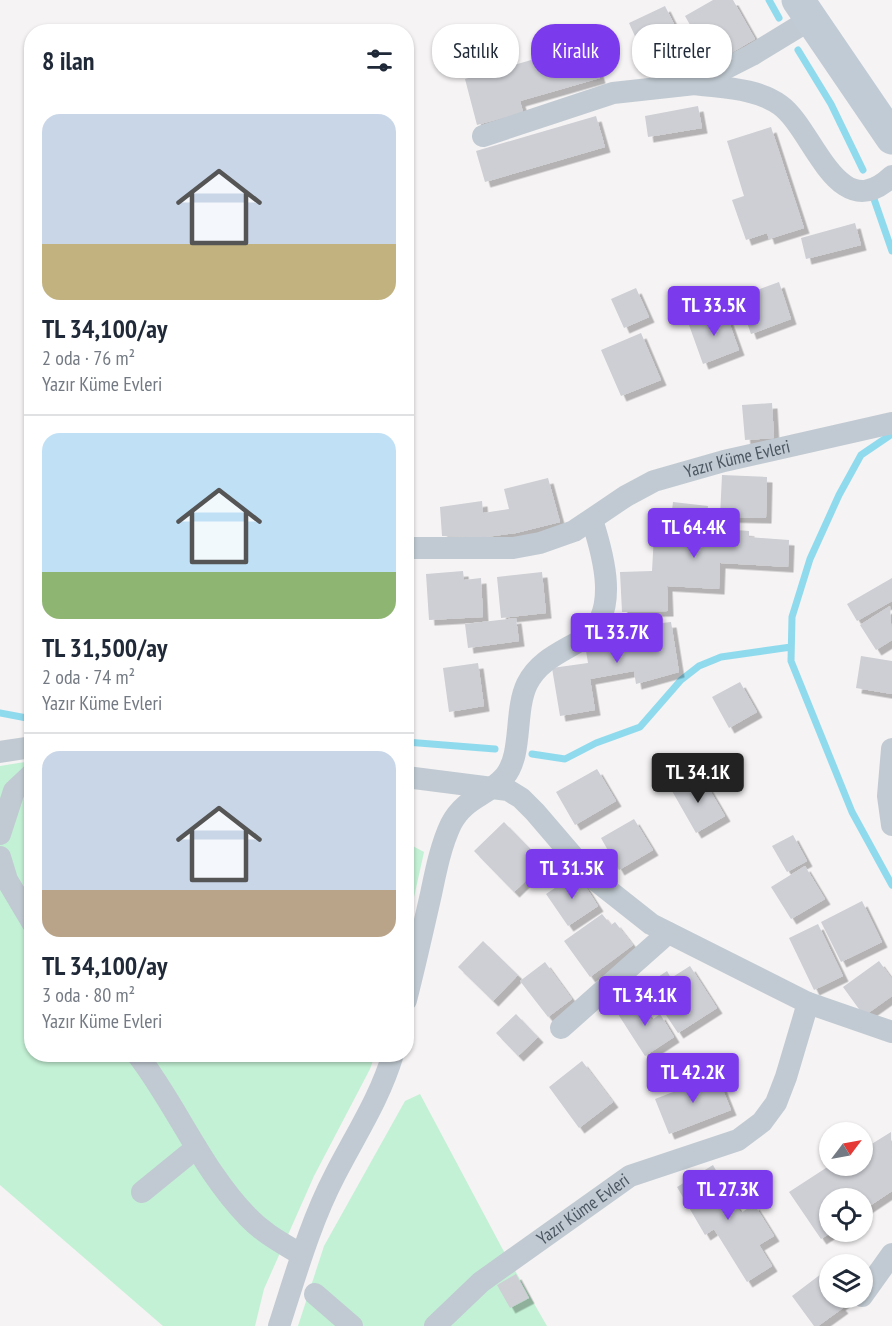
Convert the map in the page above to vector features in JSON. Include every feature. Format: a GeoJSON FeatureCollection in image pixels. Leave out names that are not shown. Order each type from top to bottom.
{"type":"FeatureCollection","features":[{"type":"Feature","properties":{"kind":"street"},"geometry":{"type":"LineString","coordinates":[[695,84],[752,55],[805,9],[892,138]]}},
{"type":"Feature","properties":{"kind":"street"},"geometry":{"type":"LineString","coordinates":[[483,136],[613,93],[695,84],[756,94],[782,106],[807,135],[834,177],[846,188],[857,191],[878,185],[892,176]]}},
{"type":"Feature","properties":{"kind":"street","name":"Yazır Küme Evleri"},"geometry":{"type":"LineString","coordinates":[[414,548],[513,548],[560,538],[654,481],[689,469],[892,423]]}},
{"type":"Feature","properties":{"kind":"street"},"geometry":{"type":"LineString","coordinates":[[414,965],[435,874],[451,824],[459,810],[472,798],[491,788],[506,776],[516,744],[517,718],[527,683],[549,658],[585,637],[596,627],[606,597],[605,574],[592,520]]}},
{"type":"Feature","properties":{"kind":"street"},"geometry":{"type":"LineString","coordinates":[[0,752],[24,748]]}},
{"type":"Feature","properties":{"kind":"street"},"geometry":{"type":"LineString","coordinates":[[892,749],[888,796],[892,825]]}},
{"type":"Feature","properties":{"kind":"street"},"geometry":{"type":"LineString","coordinates":[[414,778],[508,790],[521,798],[589,875],[651,924],[808,1003],[892,1032]]}},
{"type":"Feature","properties":{"kind":"street"},"geometry":{"type":"LineString","coordinates":[[0,834],[14,791],[24,782]]}},
{"type":"Feature","properties":{"kind":"street"},"geometry":{"type":"LineString","coordinates":[[0,857],[7,880],[24,909]]}},
{"type":"Feature","properties":{"kind":"street"},"geometry":{"type":"LineString","coordinates":[[561,1028],[669,933]]}},
{"type":"Feature","properties":{"kind":"street","name":"Yazır Küme Evleri"},"geometry":{"type":"LineString","coordinates":[[435,1326],[473,1289],[518,1253],[630,1176],[738,1140],[762,1122],[776,1103],[808,1003]]}},
{"type":"Feature","properties":{"kind":"street"},"geometry":{"type":"LineString","coordinates":[[142,1062],[196,1148],[248,1217],[266,1233],[300,1254]]}},
{"type":"Feature","properties":{"kind":"street"},"geometry":{"type":"LineString","coordinates":[[279,1326],[300,1254],[335,1175],[378,1098],[390,1062]]}},
{"type":"Feature","properties":{"kind":"street"},"geometry":{"type":"LineString","coordinates":[[142,1192],[196,1148]]}},
{"type":"Feature","properties":{"kind":"street"},"geometry":{"type":"LineString","coordinates":[[873,1282],[892,1254]]}},
{"type":"Feature","properties":{"kind":"street"},"geometry":{"type":"LineString","coordinates":[[315,1294],[352,1326]]}},
{"type":"Feature","properties":{"kind":"green space"},"geometry":{"type":"Polygon","coordinates":[[[24,762],[24,1062],[372,1062],[314,1176],[264,1289],[255,1326],[163,1326],[0,1185],[0,766],[24,762]]]}},
{"type":"Feature","properties":{"kind":"green space"},"geometry":{"type":"Polygon","coordinates":[[[414,847],[424,852],[414,897],[414,847]]]}},
{"type":"Feature","properties":{"kind":"green space"},"geometry":{"type":"Polygon","coordinates":[[[420,1094],[502,1248],[547,1326],[298,1326],[324,1246],[405,1101],[420,1094]]]}},
{"type":"Feature","properties":{"kind":"building"},"geometry":{"type":"Polygon","coordinates":[[[713,0],[733,0],[755,39],[732,52],[732,24],[690,24],[685,16],[713,0]]]}},
{"type":"Feature","properties":{"kind":"building"},"geometry":{"type":"Polygon","coordinates":[[[665,6],[674,24],[632,24],[632,30],[629,23],[665,6]]]}},
{"type":"Feature","properties":{"kind":"building"},"geometry":{"type":"Polygon","coordinates":[[[531,60],[531,78],[600,78],[520,101],[523,112],[477,125],[465,79],[519,78],[519,63],[531,60]]]}},
{"type":"Feature","properties":{"kind":"building"},"geometry":{"type":"Polygon","coordinates":[[[698,106],[702,128],[648,137],[645,116],[698,106]]]}},
{"type":"Feature","properties":{"kind":"building"},"geometry":{"type":"Polygon","coordinates":[[[596,116],[605,147],[485,182],[476,151],[596,116]]]}},
{"type":"Feature","properties":{"kind":"building"},"geometry":{"type":"Polygon","coordinates":[[[771,127],[804,228],[769,239],[767,233],[746,240],[732,200],[744,196],[727,141],[771,127]]]}},
{"type":"Feature","properties":{"kind":"building"},"geometry":{"type":"Polygon","coordinates":[[[855,223],[861,245],[806,259],[801,238],[855,223]]]}},
{"type":"Feature","properties":{"kind":"building"},"geometry":{"type":"Polygon","coordinates":[[[779,282],[791,319],[751,334],[738,297],[779,282]]]}},
{"type":"Feature","properties":{"kind":"building"},"geometry":{"type":"Polygon","coordinates":[[[636,288],[649,317],[624,328],[611,299],[636,288]]]}},
{"type":"Feature","properties":{"kind":"building"},"geometry":{"type":"Polygon","coordinates":[[[725,311],[739,350],[703,364],[689,325],[725,311]]]}},
{"type":"Feature","properties":{"kind":"building"},"geometry":{"type":"Polygon","coordinates":[[[641,333],[661,380],[621,396],[601,350],[641,333]]]}},
{"type":"Feature","properties":{"kind":"building"},"geometry":{"type":"Polygon","coordinates":[[[772,403],[774,438],[745,440],[742,405],[772,403]]]}},
{"type":"Feature","properties":{"kind":"building"},"geometry":{"type":"Polygon","coordinates":[[[722,475],[767,477],[766,518],[720,517],[722,475]]]}},
{"type":"Feature","properties":{"kind":"building"},"geometry":{"type":"Polygon","coordinates":[[[548,478],[560,522],[516,533],[486,537],[442,536],[440,507],[482,501],[483,513],[509,509],[504,489],[548,478]]]}},
{"type":"Feature","properties":{"kind":"building"},"geometry":{"type":"Polygon","coordinates":[[[673,502],[708,506],[704,538],[722,539],[723,529],[749,531],[749,537],[789,540],[788,567],[720,563],[719,589],[667,586],[668,611],[622,612],[620,572],[652,571],[654,535],[669,536],[673,502]]]}},
{"type":"Feature","properties":{"kind":"building"},"geometry":{"type":"Polygon","coordinates":[[[463,571],[464,580],[481,578],[483,617],[429,620],[426,574],[463,571]]]}},
{"type":"Feature","properties":{"kind":"building"},"geometry":{"type":"Polygon","coordinates":[[[542,572],[546,613],[501,618],[497,577],[542,572]]]}},
{"type":"Feature","properties":{"kind":"building"},"geometry":{"type":"Polygon","coordinates":[[[892,578],[892,601],[857,621],[847,604],[892,578]]]}},
{"type":"Feature","properties":{"kind":"building"},"geometry":{"type":"Polygon","coordinates":[[[890,606],[892,640],[876,650],[860,625],[890,606]]]}},
{"type":"Feature","properties":{"kind":"building"},"geometry":{"type":"Polygon","coordinates":[[[516,618],[519,641],[468,648],[465,624],[516,618]]]}},
{"type":"Feature","properties":{"kind":"building"},"geometry":{"type":"Polygon","coordinates":[[[671,622],[679,672],[636,684],[634,671],[590,679],[595,710],[560,716],[552,668],[588,663],[586,651],[608,649],[605,630],[671,622]]]}},
{"type":"Feature","properties":{"kind":"building"},"geometry":{"type":"Polygon","coordinates":[[[861,656],[892,661],[892,694],[856,688],[861,656]]]}},
{"type":"Feature","properties":{"kind":"building"},"geometry":{"type":"Polygon","coordinates":[[[478,663],[484,706],[449,712],[443,668],[478,663]]]}},
{"type":"Feature","properties":{"kind":"building"},"geometry":{"type":"Polygon","coordinates":[[[740,682],[757,712],[729,728],[712,697],[740,682]]]}},
{"type":"Feature","properties":{"kind":"building"},"geometry":{"type":"Polygon","coordinates":[[[597,769],[616,801],[575,825],[556,792],[597,769]]]}},
{"type":"Feature","properties":{"kind":"building"},"geometry":{"type":"Polygon","coordinates":[[[701,775],[725,816],[696,833],[672,791],[701,775]]]}},
{"type":"Feature","properties":{"kind":"building"},"geometry":{"type":"Polygon","coordinates":[[[634,819],[653,850],[619,870],[601,838],[634,819]]]}},
{"type":"Feature","properties":{"kind":"building"},"geometry":{"type":"Polygon","coordinates":[[[504,822],[544,863],[514,892],[474,851],[504,822]]]}},
{"type":"Feature","properties":{"kind":"building"},"geometry":{"type":"Polygon","coordinates":[[[793,835],[807,861],[787,872],[772,846],[793,835]]]}},
{"type":"Feature","properties":{"kind":"building"},"geometry":{"type":"Polygon","coordinates":[[[805,866],[825,899],[791,919],[771,887],[805,866]]]}},
{"type":"Feature","properties":{"kind":"building"},"geometry":{"type":"Polygon","coordinates":[[[577,873],[598,906],[568,926],[546,894],[577,873]]]}},
{"type":"Feature","properties":{"kind":"building"},"geometry":{"type":"Polygon","coordinates":[[[862,901],[882,942],[841,962],[821,922],[862,901]]]}},
{"type":"Feature","properties":{"kind":"building"},"geometry":{"type":"Polygon","coordinates":[[[602,914],[611,925],[615,922],[633,945],[590,977],[564,941],[602,914]]]}},
{"type":"Feature","properties":{"kind":"building"},"geometry":{"type":"Polygon","coordinates":[[[818,924],[843,976],[814,990],[789,938],[818,924]]]}},
{"type":"Feature","properties":{"kind":"building"},"geometry":{"type":"Polygon","coordinates":[[[483,941],[518,975],[493,1001],[458,967],[483,941]]]}},
{"type":"Feature","properties":{"kind":"building"},"geometry":{"type":"Polygon","coordinates":[[[879,961],[892,979],[892,996],[864,1016],[843,987],[879,961]]]}},
{"type":"Feature","properties":{"kind":"building"},"geometry":{"type":"Polygon","coordinates":[[[545,962],[572,999],[548,1017],[520,981],[545,962]]]}},
{"type":"Feature","properties":{"kind":"building"},"geometry":{"type":"Polygon","coordinates":[[[690,966],[717,1008],[678,1033],[646,985],[667,971],[671,978],[690,966]]]}},
{"type":"Feature","properties":{"kind":"building"},"geometry":{"type":"Polygon","coordinates":[[[637,997],[652,1020],[660,1014],[674,1037],[645,1056],[616,1011],[637,997]]]}},
{"type":"Feature","properties":{"kind":"building"},"geometry":{"type":"Polygon","coordinates":[[[516,1014],[538,1037],[518,1056],[496,1033],[516,1014]]]}},
{"type":"Feature","properties":{"kind":"building"},"geometry":{"type":"Polygon","coordinates":[[[582,1061],[613,1102],[579,1128],[549,1087],[582,1061]]]}},
{"type":"Feature","properties":{"kind":"building"},"geometry":{"type":"Polygon","coordinates":[[[717,1075],[731,1110],[669,1134],[655,1099],[717,1075]]]}},
{"type":"Feature","properties":{"kind":"building"},"geometry":{"type":"Polygon","coordinates":[[[891,1132],[892,1191],[873,1204],[873,1188],[819,1188],[819,1236],[789,1192],[819,1172],[819,1176],[873,1176],[873,1143],[891,1132]]]}},
{"type":"Feature","properties":{"kind":"building"},"geometry":{"type":"Polygon","coordinates":[[[713,1165],[722,1181],[727,1178],[737,1194],[731,1197],[741,1213],[754,1204],[774,1236],[759,1245],[772,1266],[747,1282],[714,1229],[705,1235],[677,1187],[713,1165]]]}},
{"type":"Feature","properties":{"kind":"building"},"geometry":{"type":"Polygon","coordinates":[[[516,1274],[529,1298],[510,1308],[497,1285],[516,1274]]]}},
{"type":"Feature","properties":{"kind":"building"},"geometry":{"type":"Polygon","coordinates":[[[819,1276],[819,1308],[843,1308],[818,1326],[814,1326],[792,1296],[819,1276]]]}},
{"type":"Feature","properties":{"kind":"waterway"},"geometry":{"type":"LineString","coordinates":[[769,0],[779,18]]}},
{"type":"Feature","properties":{"kind":"waterway"},"geometry":{"type":"LineString","coordinates":[[798,50],[831,104],[863,170]]}},
{"type":"Feature","properties":{"kind":"waterway"},"geometry":{"type":"LineString","coordinates":[[874,199],[892,251]]}},
{"type":"Feature","properties":{"kind":"waterway"},"geometry":{"type":"LineString","coordinates":[[889,436],[861,455],[839,495],[810,559],[792,617],[791,661],[852,812],[892,885]]}},
{"type":"Feature","properties":{"kind":"waterway"},"geometry":{"type":"LineString","coordinates":[[532,754],[565,759],[596,743],[640,727],[681,680],[699,666],[721,657],[791,647]]}},
{"type":"Feature","properties":{"kind":"waterway"},"geometry":{"type":"LineString","coordinates":[[0,713],[24,718]]}},
{"type":"Feature","properties":{"kind":"waterway"},"geometry":{"type":"LineString","coordinates":[[414,743],[495,749]]}}]}
